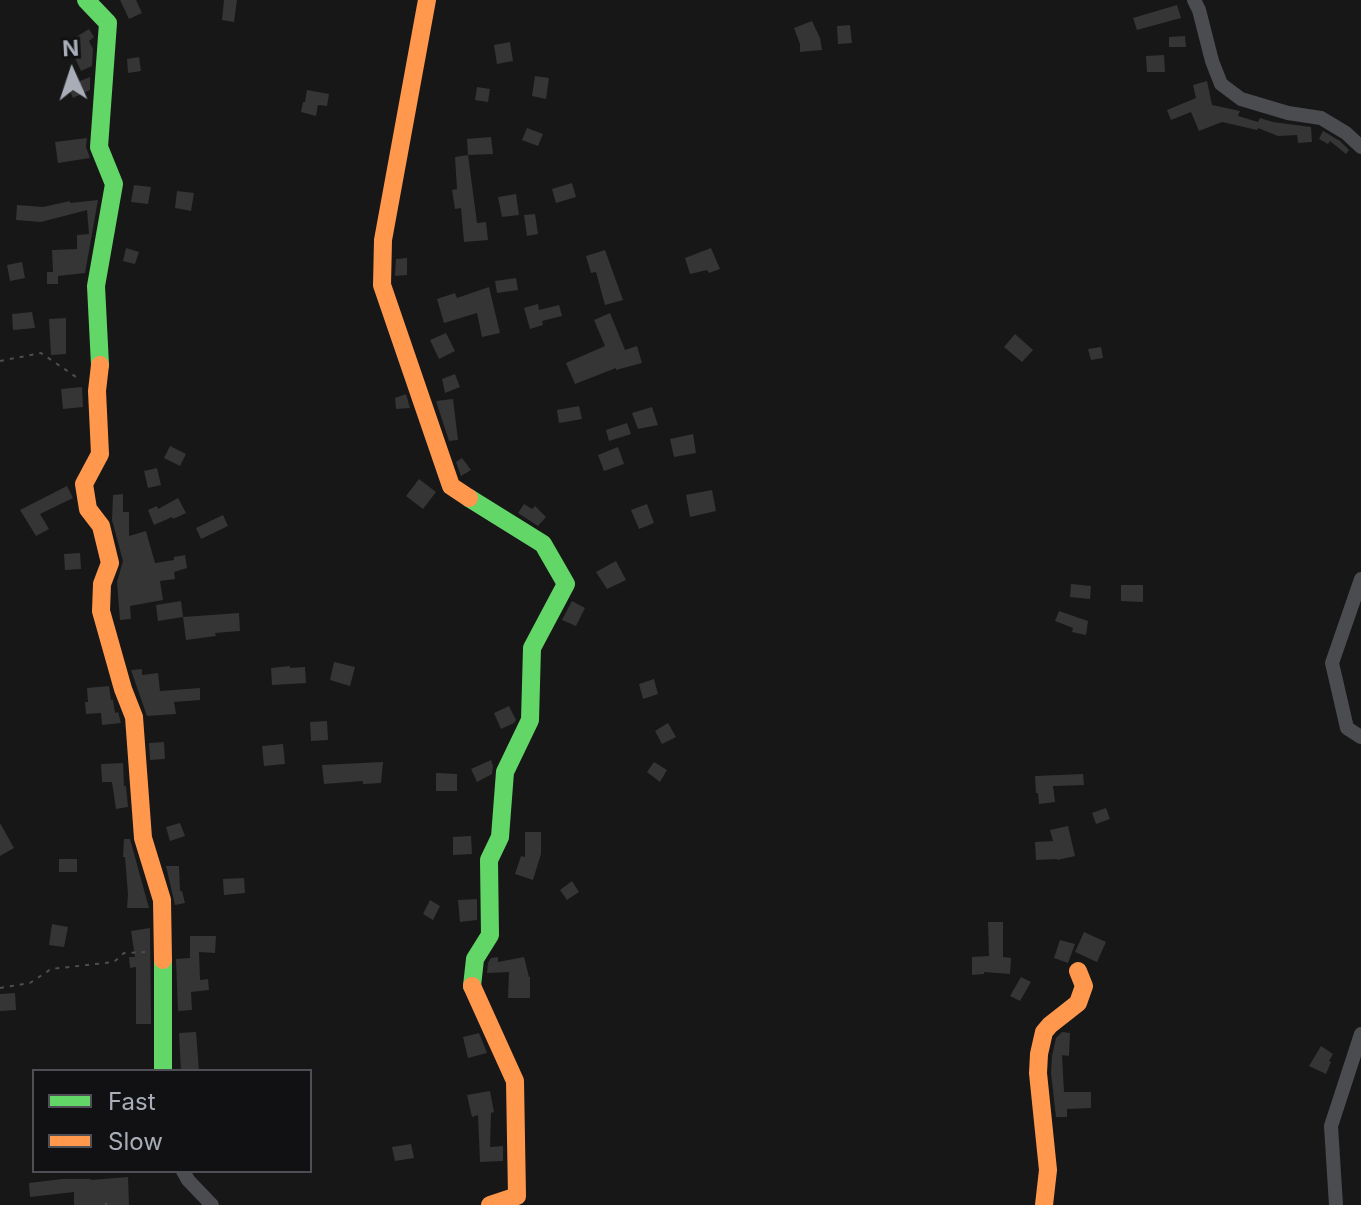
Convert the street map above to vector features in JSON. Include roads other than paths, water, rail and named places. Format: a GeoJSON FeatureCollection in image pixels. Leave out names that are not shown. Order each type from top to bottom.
{"type":"FeatureCollection","features":[{"type":"Feature","properties":{"kind":"street"},"geometry":{"type":"LineString","coordinates":[[86,0],[108,23],[99,147],[114,184],[96,286],[101,357],[97,391],[100,454],[84,484],[88,509],[101,526],[110,563],[102,584],[101,611],[134,717],[143,838],[162,900],[163,1069]]}},
{"type":"Feature","properties":{"kind":"street"},"geometry":{"type":"LineString","coordinates":[[427,0],[383,240],[382,285],[451,486],[543,544],[566,584],[532,648],[530,720],[505,772],[500,837],[489,860],[490,935],[475,959],[472,986],[515,1081],[517,1196],[490,1205]]}},
{"type":"Feature","properties":{"kind":"street"},"geometry":{"type":"LineString","coordinates":[[1194,0],[1221,84],[1241,99],[1288,113],[1321,118],[1346,133],[1361,147]]}},
{"type":"Feature","properties":{"kind":"street"},"geometry":{"type":"LineString","coordinates":[[1361,579],[1332,663],[1347,728],[1361,737]]}},
{"type":"Feature","properties":{"kind":"street"},"geometry":{"type":"LineString","coordinates":[[1044,1205],[1048,1170],[1038,1073],[1039,1054],[1044,1032],[1078,1003],[1084,986],[1078,971]]}},
{"type":"Feature","properties":{"kind":"street"},"geometry":{"type":"LineString","coordinates":[[1336,1205],[1331,1126],[1361,1034]]}},
{"type":"Feature","properties":{"kind":"street"},"geometry":{"type":"LineString","coordinates":[[184,1173],[212,1205]]}}]}
